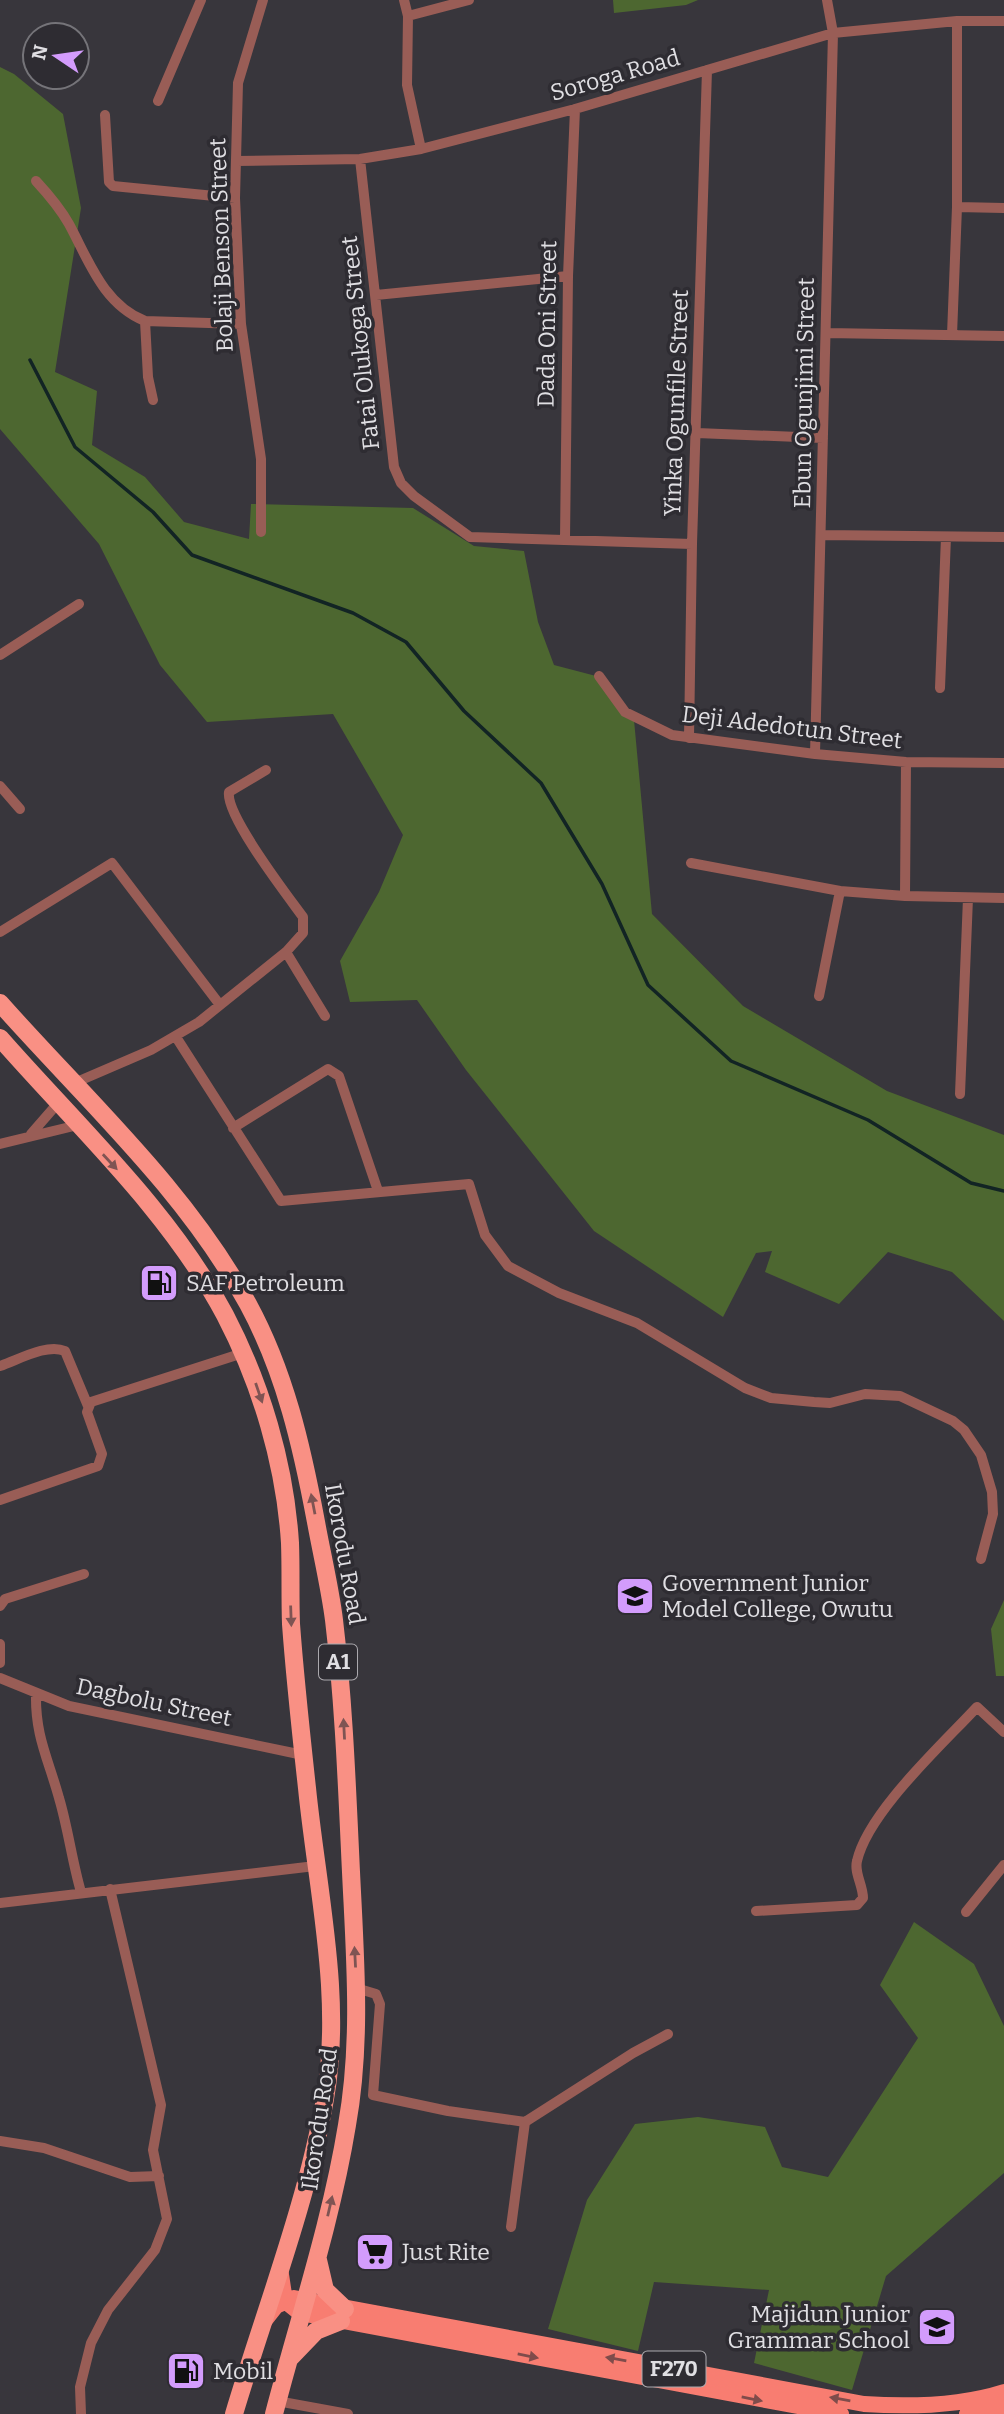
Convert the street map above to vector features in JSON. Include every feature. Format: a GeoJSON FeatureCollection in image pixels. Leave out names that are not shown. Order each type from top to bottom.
{"type":"FeatureCollection","features":[{"type":"Feature","properties":{"kind":"highway","name":"Ikorodu Road"},"geometry":{"type":"LineString","coordinates":[[0,1003],[199,1226],[250,1309],[292,1413],[333,1618],[344,1714],[356,1988],[354,2068],[348,2123],[317,2255],[275,2407]]}},
{"type":"Feature","properties":{"kind":"highway","name":"Ikorodu Road"},"geometry":{"type":"LineString","coordinates":[[0,1038],[186,1252],[207,1283],[243,1353],[265,1412],[284,1498],[303,1755],[329,1982],[329,2064],[326,2098],[309,2170],[234,2414]]}},
{"type":"Feature","properties":{"kind":"highway"},"geometry":{"type":"LineString","coordinates":[[288,2360],[316,2331],[343,2315],[325,2290],[317,2255]]}},
{"type":"Feature","properties":{"kind":"main road"},"geometry":{"type":"LineString","coordinates":[[259,2331],[268,2315],[285,2301],[280,2266]]}},
{"type":"Feature","properties":{"kind":"main road","name":"F270"},"geometry":{"type":"LineString","coordinates":[[285,2301],[302,2307],[841,2414]]}},
{"type":"Feature","properties":{"kind":"main road","name":"F270"},"geometry":{"type":"LineString","coordinates":[[343,2315],[864,2404],[914,2405],[982,2399],[1004,2392]]}},
{"type":"Feature","properties":{"kind":"main road"},"geometry":{"type":"LineString","coordinates":[[967,2414],[1004,2406]]}},
{"type":"Feature","properties":{"kind":"street"},"geometry":{"type":"LineString","coordinates":[[158,101],[201,0]]}},
{"type":"Feature","properties":{"kind":"street","name":"Bolaji Benson Street"},"geometry":{"type":"LineString","coordinates":[[261,532],[261,458],[241,324],[235,198],[239,83],[263,0]]}},
{"type":"Feature","properties":{"kind":"street"},"geometry":{"type":"LineString","coordinates":[[404,0],[408,16],[407,85],[421,149]]}},
{"type":"Feature","properties":{"kind":"street"},"geometry":{"type":"LineString","coordinates":[[408,16],[470,0]]}},
{"type":"Feature","properties":{"kind":"street","name":"Ebun Ogunjimi Street"},"geometry":{"type":"LineString","coordinates":[[815,754],[833,33],[827,0]]}},
{"type":"Feature","properties":{"kind":"street","name":"Soroga Road"},"geometry":{"type":"LineString","coordinates":[[236,161],[360,159],[421,149],[575,109],[833,33],[957,21],[1004,20]]}},
{"type":"Feature","properties":{"kind":"street"},"geometry":{"type":"LineString","coordinates":[[952,335],[957,207],[957,21]]}},
{"type":"Feature","properties":{"kind":"street","name":"Yinka Ogunfile Street"},"geometry":{"type":"LineString","coordinates":[[689,738],[692,544],[707,70]]}},
{"type":"Feature","properties":{"kind":"street","name":"Dada Oni Street"},"geometry":{"type":"LineString","coordinates":[[565,540],[568,276],[575,109]]}},
{"type":"Feature","properties":{"kind":"street"},"geometry":{"type":"LineString","coordinates":[[105,115],[109,181],[113,186],[235,198]]}},
{"type":"Feature","properties":{"kind":"street","name":"Fatai Olukoga Street"},"geometry":{"type":"LineString","coordinates":[[360,159],[394,467],[401,484],[430,509],[470,537],[692,544]]}},
{"type":"Feature","properties":{"kind":"street"},"geometry":{"type":"LineString","coordinates":[[36,180],[70,225],[79,248],[100,283],[118,305],[145,321],[241,324]]}},
{"type":"Feature","properties":{"kind":"street"},"geometry":{"type":"LineString","coordinates":[[957,207],[1004,208]]}},
{"type":"Feature","properties":{"kind":"street"},"geometry":{"type":"LineString","coordinates":[[376,295],[568,276]]}},
{"type":"Feature","properties":{"kind":"street"},"geometry":{"type":"LineString","coordinates":[[145,321],[148,377],[153,400]]}},
{"type":"Feature","properties":{"kind":"street"},"geometry":{"type":"LineString","coordinates":[[827,332],[1004,336]]}},
{"type":"Feature","properties":{"kind":"street"},"geometry":{"type":"LineString","coordinates":[[696,433],[823,439]]}},
{"type":"Feature","properties":{"kind":"street"},"geometry":{"type":"LineString","coordinates":[[822,535],[1004,537]]}},
{"type":"Feature","properties":{"kind":"street"},"geometry":{"type":"LineString","coordinates":[[940,688],[946,537]]}},
{"type":"Feature","properties":{"kind":"street"},"geometry":{"type":"LineString","coordinates":[[0,656],[79,604]]}},
{"type":"Feature","properties":{"kind":"street","name":"Deji Adedotun Street"},"geometry":{"type":"LineString","coordinates":[[599,676],[625,712],[672,735],[815,754],[906,762],[1004,763]]}},
{"type":"Feature","properties":{"kind":"street"},"geometry":{"type":"LineString","coordinates":[[905,896],[906,762]]}},
{"type":"Feature","properties":{"kind":"street"},"geometry":{"type":"LineString","coordinates":[[72,1084],[176,1037],[286,952],[303,933],[303,917],[247,836],[228,797],[229,792],[266,770]]}},
{"type":"Feature","properties":{"kind":"street"},"geometry":{"type":"LineString","coordinates":[[0,786],[20,809]]}},
{"type":"Feature","properties":{"kind":"street"},"geometry":{"type":"LineString","coordinates":[[0,932],[112,863],[220,1005]]}},
{"type":"Feature","properties":{"kind":"street"},"geometry":{"type":"LineString","coordinates":[[691,863],[840,891],[905,896],[1004,898]]}},
{"type":"Feature","properties":{"kind":"street"},"geometry":{"type":"LineString","coordinates":[[819,996],[840,891]]}},
{"type":"Feature","properties":{"kind":"street"},"geometry":{"type":"LineString","coordinates":[[960,1094],[968,898]]}},
{"type":"Feature","properties":{"kind":"street"},"geometry":{"type":"LineString","coordinates":[[286,952],[325,1016]]}},
{"type":"Feature","properties":{"kind":"street"},"geometry":{"type":"LineString","coordinates":[[176,1037],[281,1201],[469,1184],[485,1235],[508,1266],[559,1293],[638,1323],[756,1394],[792,1401],[830,1403],[865,1394],[900,1396],[942,1413],[964,1430],[975,1443],[988,1472],[993,1514],[981,1559]]}},
{"type":"Feature","properties":{"kind":"street"},"geometry":{"type":"LineString","coordinates":[[233,1128],[328,1069],[333,1071],[339,1076],[378,1191]]}},
{"type":"Feature","properties":{"kind":"street"},"geometry":{"type":"LineString","coordinates":[[32,1133],[58,1103]]}},
{"type":"Feature","properties":{"kind":"street"},"geometry":{"type":"LineString","coordinates":[[0,1144],[32,1133],[78,1125]]}},
{"type":"Feature","properties":{"kind":"street"},"geometry":{"type":"LineString","coordinates":[[0,1366],[43,1351],[61,1349],[65,1351],[88,1406]]}},
{"type":"Feature","properties":{"kind":"street"},"geometry":{"type":"LineString","coordinates":[[0,1500],[98,1466],[102,1454],[86,1412],[90,1402],[243,1353]]}},
{"type":"Feature","properties":{"kind":"street"},"geometry":{"type":"LineString","coordinates":[[0,1606],[5,1600],[85,1574]]}},
{"type":"Feature","properties":{"kind":"street"},"geometry":{"type":"LineString","coordinates":[[0,1644],[0,1663]]}},
{"type":"Feature","properties":{"kind":"street","name":"Dagbolu Street"},"geometry":{"type":"LineString","coordinates":[[0,1678],[69,1706],[118,1719],[303,1755]]}},
{"type":"Feature","properties":{"kind":"street"},"geometry":{"type":"LineString","coordinates":[[36,1693],[36,1720],[46,1764],[60,1800],[81,1892]]}},
{"type":"Feature","properties":{"kind":"street"},"geometry":{"type":"LineString","coordinates":[[756,1911],[857,1905],[863,1898],[856,1871],[857,1860],[884,1809],[976,1707],[1004,1732]]}},
{"type":"Feature","properties":{"kind":"street"},"geometry":{"type":"LineString","coordinates":[[966,1912],[1004,1865]]}},
{"type":"Feature","properties":{"kind":"street"},"geometry":{"type":"LineString","coordinates":[[0,1903],[315,1866]]}},
{"type":"Feature","properties":{"kind":"street"},"geometry":{"type":"LineString","coordinates":[[81,2414],[80,2387],[91,2343],[108,2310],[155,2250],[164,2230],[166,2206],[153,2150],[161,2105],[110,1889]]}},
{"type":"Feature","properties":{"kind":"street"},"geometry":{"type":"LineString","coordinates":[[356,1988],[376,1994],[380,2004],[373,2095],[448,2111],[525,2122],[633,2053],[668,2034]]}},
{"type":"Feature","properties":{"kind":"street"},"geometry":{"type":"LineString","coordinates":[[511,2227],[525,2122]]}},
{"type":"Feature","properties":{"kind":"street"},"geometry":{"type":"LineString","coordinates":[[0,2141],[44,2148],[130,2177],[159,2176]]}},
{"type":"Feature","properties":{"kind":"street"},"geometry":{"type":"LineString","coordinates":[[275,2407],[348,2414]]}},
{"type":"Feature","properties":{"kind":"green space"},"geometry":{"type":"Polygon","coordinates":[[[613,0],[698,0],[686,5],[614,13],[613,0]]]}},
{"type":"Feature","properties":{"kind":"green space"},"geometry":{"type":"Polygon","coordinates":[[[0,67],[21,80],[21,91],[35,91],[63,114],[81,208],[55,372],[97,391],[92,445],[145,477],[184,522],[249,539],[251,504],[413,508],[474,546],[524,551],[538,622],[554,665],[596,676],[634,720],[652,914],[743,1006],[887,1091],[1004,1135],[1004,1321],[952,1272],[888,1252],[839,1304],[765,1272],[772,1251],[756,1253],[723,1317],[594,1231],[466,1070],[417,1000],[350,1002],[340,961],[379,892],[403,835],[333,714],[207,722],[160,665],[99,544],[0,429],[0,67]]]}},
{"type":"Feature","properties":{"kind":"green space"},"geometry":{"type":"Polygon","coordinates":[[[1004,1600],[1004,1676],[996,1676],[991,1629],[1004,1600]]]}},
{"type":"Feature","properties":{"kind":"green space"},"geometry":{"type":"Polygon","coordinates":[[[914,1922],[974,1964],[1004,2026],[1004,2173],[886,2276],[852,2390],[754,2363],[769,2290],[654,2282],[638,2351],[548,2329],[587,2200],[635,2124],[698,2117],[765,2127],[782,2167],[828,2177],[918,2038],[880,1985],[914,1922]]]}},
{"type":"Feature","properties":{"kind":"waterway"},"geometry":{"type":"LineString","coordinates":[[30,360],[75,447],[153,512],[192,555],[353,613],[406,642],[464,711],[541,783],[602,884],[648,985],[731,1061],[868,1120],[971,1183],[1004,1191]]}},
{"type":"Feature","properties":{"kind":"place","name":"SAF Petroleum"},"geometry":{"type":"Point","coordinates":[159,1283]}},
{"type":"Feature","properties":{"kind":"place","name":"Government Junior Model College, Owutu"},"geometry":{"type":"Point","coordinates":[635,1596]}},
{"type":"Feature","properties":{"kind":"place","name":"Just Rite"},"geometry":{"type":"Point","coordinates":[375,2252]}},
{"type":"Feature","properties":{"kind":"place","name":"Majidun Junior Grammar School"},"geometry":{"type":"Point","coordinates":[937,2327]}},
{"type":"Feature","properties":{"kind":"place","name":"Mobil"},"geometry":{"type":"Point","coordinates":[186,2371]}}]}
